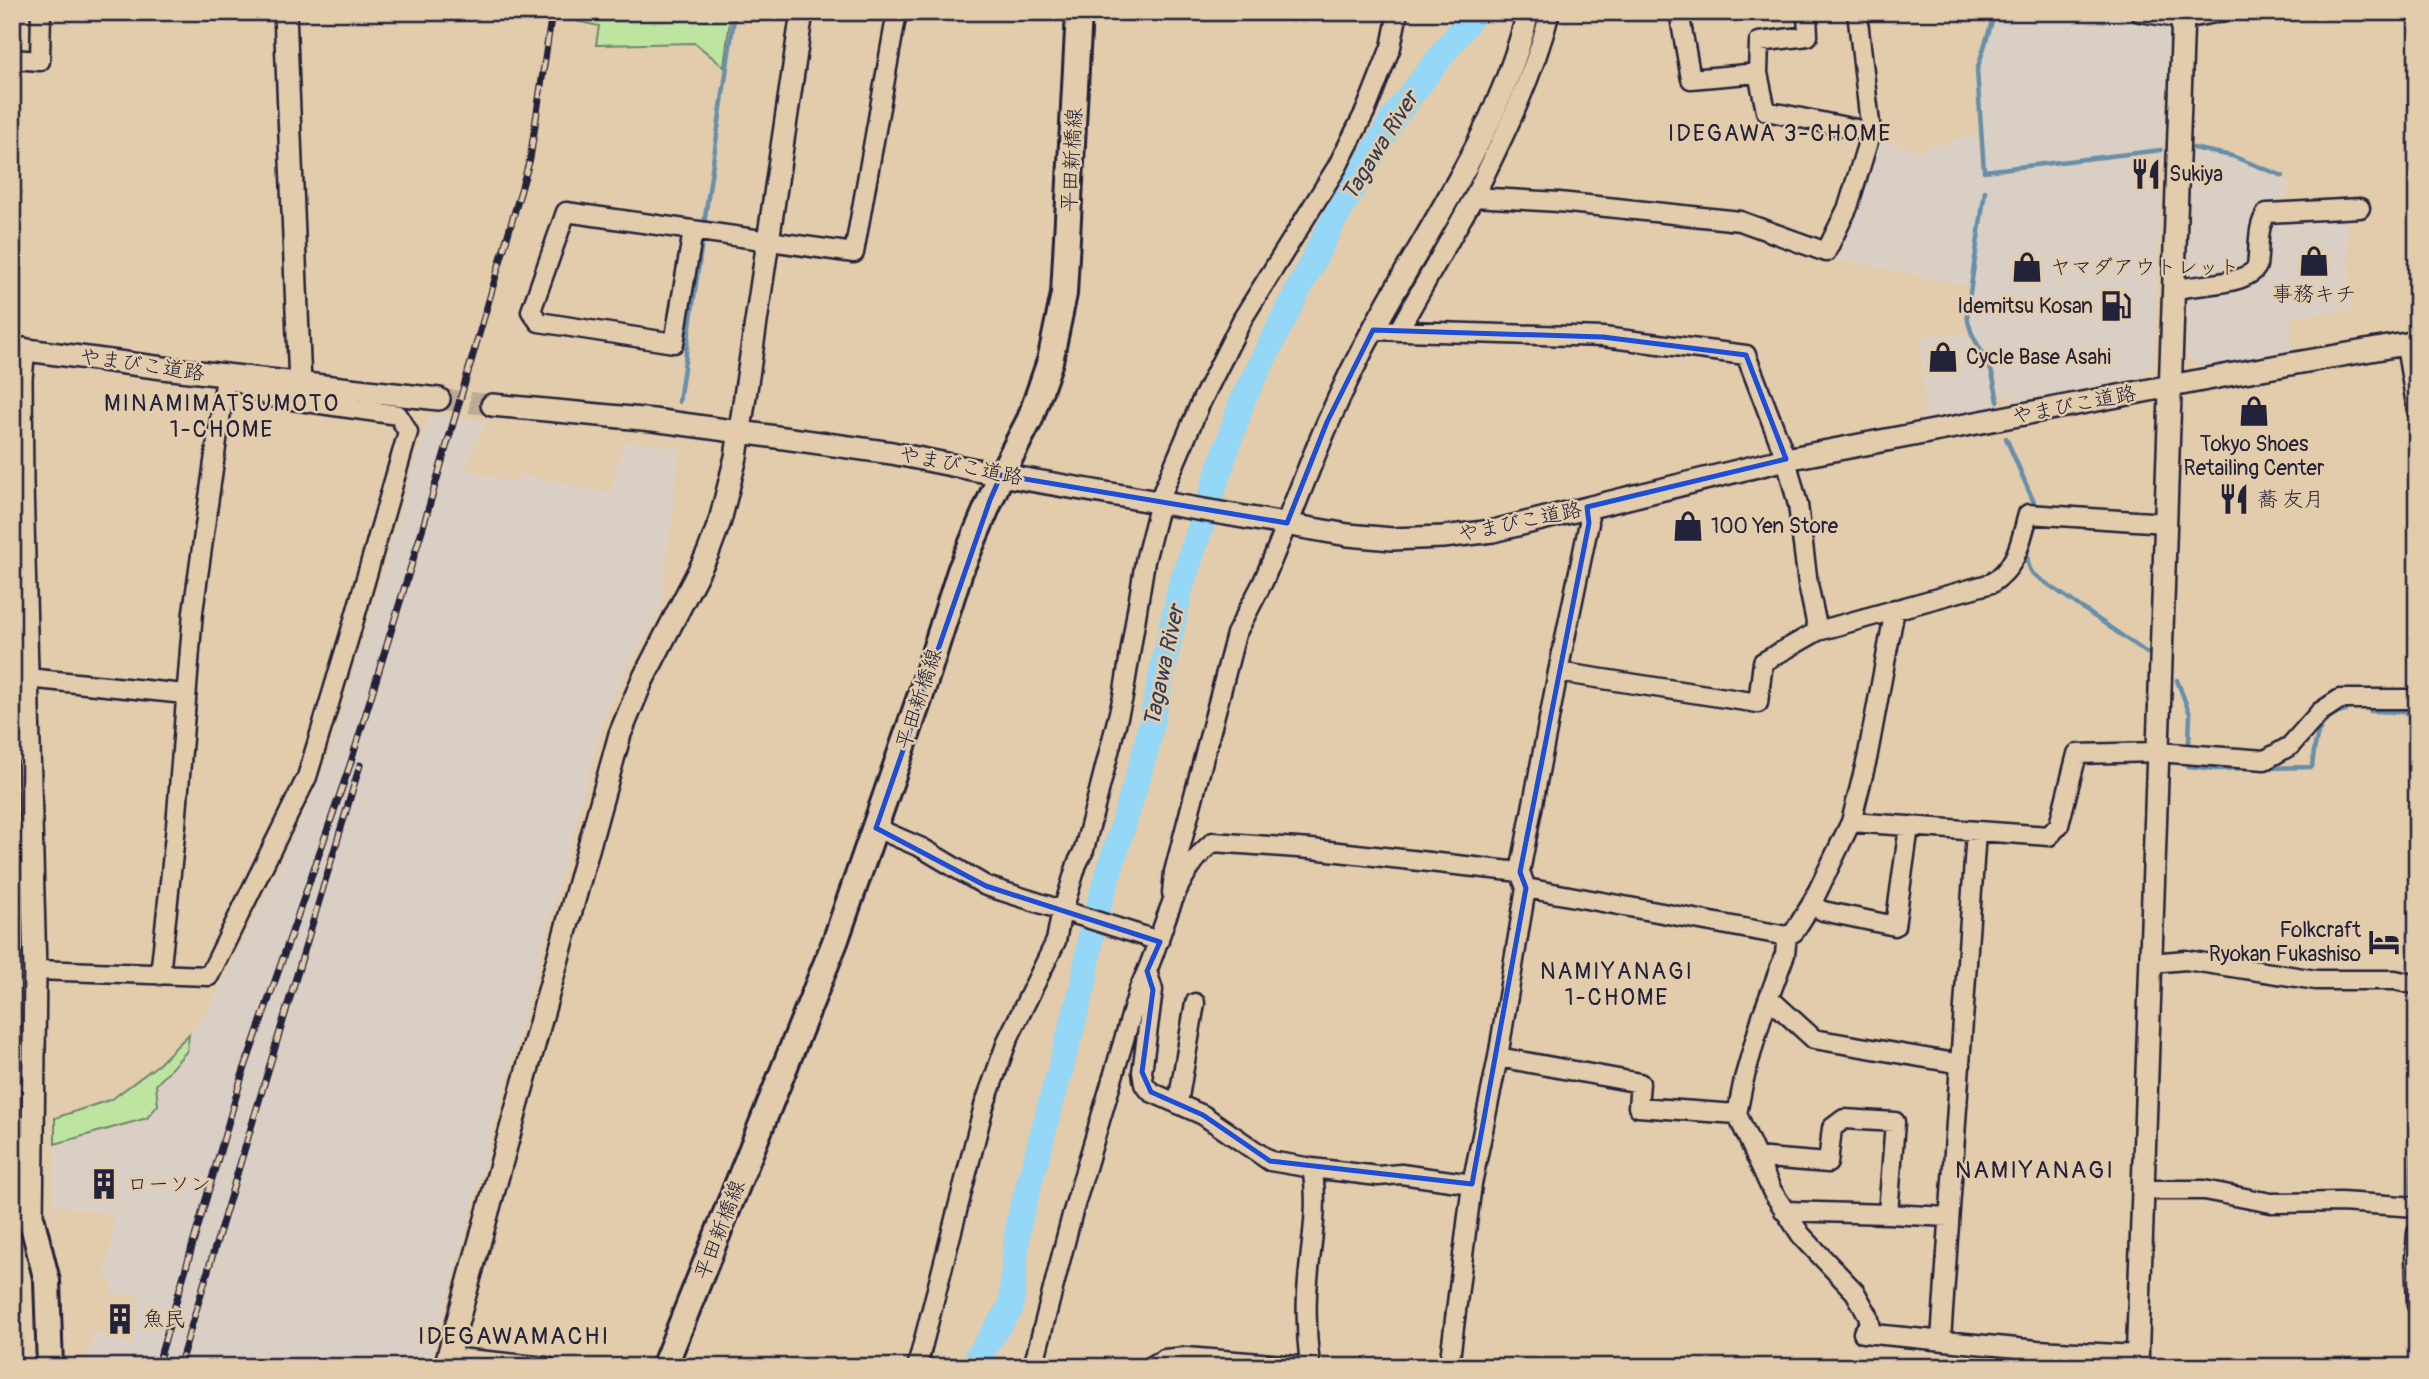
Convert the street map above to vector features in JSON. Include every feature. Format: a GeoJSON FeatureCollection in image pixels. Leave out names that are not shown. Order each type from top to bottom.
{"type":"FeatureCollection","features":[{"type":"Feature","properties":{"kind":"main road","name":"平田新橋線"},"geometry":{"type":"LineString","coordinates":[[664,1367],[835,942],[876,828],[960,571],[1001,475],[1030,419],[1050,361],[1064,294],[1079,12]]}},
{"type":"Feature","properties":{"kind":"main road"},"geometry":{"type":"LineString","coordinates":[[22,1220],[47,1281],[50,1367]]}},
{"type":"Feature","properties":{"kind":"street"},"geometry":{"type":"LineString","coordinates":[[12,59],[40,61],[41,12]]}},
{"type":"Feature","properties":{"kind":"street"},"geometry":{"type":"LineString","coordinates":[[285,12],[300,385]]}},
{"type":"Feature","properties":{"kind":"street"},"geometry":{"type":"LineString","coordinates":[[547,1367],[447,1362],[620,734],[642,681],[708,553],[726,501],[739,433],[802,12]]}},
{"type":"Feature","properties":{"kind":"street"},"geometry":{"type":"LineString","coordinates":[[693,231],[674,343],[539,322],[531,311],[566,212],[854,253],[897,12]]}},
{"type":"Feature","properties":{"kind":"street"},"geometry":{"type":"LineString","coordinates":[[917,1367],[984,1105],[1009,1039],[1056,941],[1084,850],[1123,697],[1145,561],[1163,502],[1201,402],[1243,318],[1337,167],[1366,110],[1391,47],[1398,12]]}},
{"type":"Feature","properties":{"kind":"street"},"geometry":{"type":"LineString","coordinates":[[1171,902],[1174,872],[1236,634],[1263,582],[1279,522],[1373,330],[1450,195],[1488,121],[1509,75],[1528,12]]}},
{"type":"Feature","properties":{"kind":"street"},"geometry":{"type":"LineString","coordinates":[[1398,331],[1474,197],[1526,90],[1550,12]]}},
{"type":"Feature","properties":{"kind":"street"},"geometry":{"type":"LineString","coordinates":[[1679,12],[1691,79],[1758,73]]}},
{"type":"Feature","properties":{"kind":"street"},"geometry":{"type":"LineString","coordinates":[[1807,12],[1808,36],[1759,42],[1758,73],[1766,111],[1871,132]]}},
{"type":"Feature","properties":{"kind":"street"},"geometry":{"type":"LineString","coordinates":[[1474,197],[1559,202],[1740,221],[1826,252],[1847,207],[1871,132],[1857,12]]}},
{"type":"Feature","properties":{"kind":"street"},"geometry":{"type":"LineString","coordinates":[[2140,12],[2183,16],[2221,12]]}},
{"type":"Feature","properties":{"kind":"street"},"geometry":{"type":"LineString","coordinates":[[1787,936],[1785,954],[1744,1079],[1737,1114],[1784,1211],[1801,1235],[1855,1292],[1870,1323],[1863,1333],[2137,1361],[2183,16]]}},
{"type":"Feature","properties":{"kind":"street"},"geometry":{"type":"LineString","coordinates":[[2174,290],[2185,286],[2209,286],[2250,274],[2257,266],[2262,220],[2267,213],[2360,208]]}},
{"type":"Feature","properties":{"kind":"street"},"geometry":{"type":"LineString","coordinates":[[1373,330],[1602,337],[1746,355],[1786,459],[1798,505],[1808,584],[1818,631]]}},
{"type":"Feature","properties":{"kind":"street"},"geometry":{"type":"LineString","coordinates":[[2412,344],[2417,410]]}},
{"type":"Feature","properties":{"kind":"street","name":"やまびこ道路"},"geometry":{"type":"LineString","coordinates":[[492,405],[653,420],[892,453],[1001,475],[1348,535],[1392,539],[1493,531],[1786,459],[2261,369],[2412,344]]}},
{"type":"Feature","properties":{"kind":"street"},"geometry":{"type":"LineString","coordinates":[[18,348],[19,649],[27,678],[35,970],[22,1220]]}},
{"type":"Feature","properties":{"kind":"street","name":"やまびこ道路"},"geometry":{"type":"LineString","coordinates":[[18,348],[300,385],[439,399]]}},
{"type":"Feature","properties":{"kind":"street"},"geometry":{"type":"LineString","coordinates":[[35,970],[160,975],[209,976],[307,777],[408,432],[398,415],[271,397],[226,376],[192,612],[176,826],[160,975]]}},
{"type":"Feature","properties":{"kind":"street"},"geometry":{"type":"LineString","coordinates":[[1449,1367],[1472,1184],[1498,1057],[1523,880],[1558,673],[1589,523],[1587,507]]}},
{"type":"Feature","properties":{"kind":"street"},"geometry":{"type":"LineString","coordinates":[[1558,673],[1758,703],[1763,662],[1818,631],[1999,579],[2014,562],[2028,514],[2166,523]]}},
{"type":"Feature","properties":{"kind":"street"},"geometry":{"type":"LineString","coordinates":[[1033,1367],[1095,1135],[1139,989],[1147,971],[1154,940],[1171,902],[1200,853],[1213,842],[1311,849],[1523,880],[1787,936],[1794,932],[1811,905],[1851,822],[1867,760],[1895,609]]}},
{"type":"Feature","properties":{"kind":"street"},"geometry":{"type":"LineString","coordinates":[[27,678],[185,694]]}},
{"type":"Feature","properties":{"kind":"street"},"geometry":{"type":"LineString","coordinates":[[1851,822],[2049,836],[2059,825],[2077,754],[2158,752],[2265,760],[2290,746],[2320,712],[2340,699],[2417,699]]}},
{"type":"Feature","properties":{"kind":"street"},"geometry":{"type":"LineString","coordinates":[[1811,905],[1822,911],[1895,926],[1909,827]]}},
{"type":"Feature","properties":{"kind":"street"},"geometry":{"type":"LineString","coordinates":[[876,828],[922,848],[986,886],[1154,940]]}},
{"type":"Feature","properties":{"kind":"street"},"geometry":{"type":"LineString","coordinates":[[1941,1340],[1976,832]]}},
{"type":"Feature","properties":{"kind":"street"},"geometry":{"type":"LineString","coordinates":[[2151,963],[2186,960],[2316,980],[2395,980],[2417,985]]}},
{"type":"Feature","properties":{"kind":"street"},"geometry":{"type":"LineString","coordinates":[[1147,971],[1153,990],[1142,1072],[1144,1084],[1151,1092],[1203,1115],[1270,1161],[1312,1168],[1378,1175],[1401,1174],[1472,1184]]}},
{"type":"Feature","properties":{"kind":"street"},"geometry":{"type":"LineString","coordinates":[[1769,998],[1814,1039],[1961,1064]]}},
{"type":"Feature","properties":{"kind":"street"},"geometry":{"type":"LineString","coordinates":[[1178,1103],[1195,1003]]}},
{"type":"Feature","properties":{"kind":"street"},"geometry":{"type":"LineString","coordinates":[[1498,1057],[1640,1083],[1637,1107],[1737,1114]]}},
{"type":"Feature","properties":{"kind":"street"},"geometry":{"type":"LineString","coordinates":[[1756,1157],[1828,1163],[1832,1128],[1844,1119],[1895,1122],[1888,1214]]}},
{"type":"Feature","properties":{"kind":"street"},"geometry":{"type":"LineString","coordinates":[[1150,1367],[1164,1359],[1185,1357],[1311,1366],[1307,1334],[1307,1294],[1317,1192],[1312,1168]]}},
{"type":"Feature","properties":{"kind":"street"},"geometry":{"type":"LineString","coordinates":[[2143,1190],[2204,1190],[2271,1203],[2341,1202],[2417,1207]]}},
{"type":"Feature","properties":{"kind":"street"},"geometry":{"type":"LineString","coordinates":[[1784,1211],[1949,1217]]}},
{"type":"Feature","properties":{"kind":"street"},"geometry":{"type":"LineString","coordinates":[[2417,1233],[2417,1305]]}},
{"type":"Feature","properties":{"kind":"highlighted area"},"geometry":{"type":"Polygon","coordinates":[[[1373,330],[1603,337],[1746,355],[1786,459],[1587,507],[1589,523],[1520,872],[1526,888],[1472,1184],[1270,1161],[1203,1115],[1151,1092],[1142,1072],[1153,990],[1147,971],[1160,942],[986,886],[876,828],[1001,475],[1287,523],[1327,422],[1373,330]]]}},
{"type":"Feature","properties":{"kind":"shaded area"},"geometry":{"type":"Polygon","coordinates":[[[1999,12],[2113,12],[2169,26],[2164,147],[1987,169],[1979,68],[1999,12]]]}},
{"type":"Feature","properties":{"kind":"shaded area"},"geometry":{"type":"Polygon","coordinates":[[[1978,134],[1981,175],[2164,153],[2154,365],[2142,378],[2012,402],[2009,393],[2001,396],[1994,369],[1973,334],[1969,308],[1973,287],[1828,257],[1875,139],[1922,152],[1929,147],[1978,134]]]}},
{"type":"Feature","properties":{"kind":"shaded area"},"geometry":{"type":"Polygon","coordinates":[[[2190,151],[2236,159],[2292,183],[2280,206],[2268,207],[2252,262],[2247,268],[2205,281],[2188,282],[2190,151]]]}},
{"type":"Feature","properties":{"kind":"shaded area"},"geometry":{"type":"Polygon","coordinates":[[[2347,213],[2351,308],[2291,318],[2292,351],[2200,367],[2186,355],[2187,299],[2190,295],[2209,294],[2259,278],[2266,226],[2270,216],[2347,213]]]}},
{"type":"Feature","properties":{"kind":"shaded area"},"geometry":{"type":"Polygon","coordinates":[[[1967,334],[1986,366],[1996,406],[1926,419],[1920,336],[1967,334]]]}},
{"type":"Feature","properties":{"kind":"shaded area"},"geometry":{"type":"Polygon","coordinates":[[[436,414],[486,422],[470,455],[467,470],[516,482],[518,474],[610,493],[624,441],[680,448],[661,607],[615,691],[603,723],[429,1367],[96,1367],[98,1360],[87,1356],[94,1332],[133,1345],[139,1297],[111,1292],[113,1282],[104,1279],[114,1214],[53,1205],[55,1144],[147,1118],[156,1085],[187,1051],[189,1034],[214,999],[287,851],[329,756],[428,418],[436,414]]]}},
{"type":"Feature","properties":{"kind":"green space"},"geometry":{"type":"Polygon","coordinates":[[[572,12],[731,12],[724,67],[695,43],[596,45],[599,26],[571,20],[572,12]]]}},
{"type":"Feature","properties":{"kind":"green space"},"geometry":{"type":"Polygon","coordinates":[[[189,1034],[187,1051],[156,1085],[158,1105],[147,1118],[55,1144],[55,1118],[112,1099],[159,1064],[189,1034]]]}},
{"type":"Feature","properties":{"kind":"waterway"},"geometry":{"type":"LineString","coordinates":[[704,224],[735,12]]}},
{"type":"Feature","properties":{"kind":"waterway","name":"Tagawa River"},"geometry":{"type":"LineString","coordinates":[[971,1367],[1011,1307],[1018,1225],[1084,982],[1092,928],[1145,753],[1180,589],[1243,399],[1330,227],[1396,114],[1475,12]]}},
{"type":"Feature","properties":{"kind":"waterway"},"geometry":{"type":"LineString","coordinates":[[1995,12],[1977,70],[1984,171],[2161,150]]}},
{"type":"Feature","properties":{"kind":"waterway"},"geometry":{"type":"LineString","coordinates":[[2193,148],[2232,156],[2283,176]]}},
{"type":"Feature","properties":{"kind":"waterway"},"geometry":{"type":"LineString","coordinates":[[1985,191],[1967,313],[1972,333],[1992,372],[1998,401]]}},
{"type":"Feature","properties":{"kind":"waterway"},"geometry":{"type":"LineString","coordinates":[[679,402],[702,242]]}},
{"type":"Feature","properties":{"kind":"waterway"},"geometry":{"type":"LineString","coordinates":[[2006,438],[2035,505]]}},
{"type":"Feature","properties":{"kind":"waterway"},"geometry":{"type":"LineString","coordinates":[[2036,523],[2027,555],[2033,574],[2147,653]]}},
{"type":"Feature","properties":{"kind":"waterway"},"geometry":{"type":"LineString","coordinates":[[2177,680],[2190,714],[2189,743]]}},
{"type":"Feature","properties":{"kind":"waterway"},"geometry":{"type":"LineString","coordinates":[[2267,768],[2312,767],[2316,740],[2323,724],[2328,718],[2346,711]]}},
{"type":"Feature","properties":{"kind":"waterway"},"geometry":{"type":"LineString","coordinates":[[2370,711],[2405,712],[2417,726]]}},
{"type":"Feature","properties":{"kind":"waterway"},"geometry":{"type":"LineString","coordinates":[[2188,766],[2216,769],[2258,768]]}},
{"type":"Feature","properties":{"kind":"waterway"},"geometry":{"type":"LineString","coordinates":[[2411,1202],[2417,1027]]}},
{"type":"Feature","properties":{"kind":"waterway"},"geometry":{"type":"LineString","coordinates":[[2410,1305],[2415,1367]]}},
{"type":"Feature","properties":{"kind":"tunnel"},"geometry":{"type":"LineString","coordinates":[[439,399],[492,405]]}},
{"type":"Feature","properties":{"kind":"railway"},"geometry":{"type":"LineString","coordinates":[[157,1367],[242,1076],[351,762],[423,527],[530,159],[552,12]]}},
{"type":"Feature","properties":{"kind":"railway"},"geometry":{"type":"LineString","coordinates":[[179,1367],[360,765]]}},
{"type":"Feature","properties":{"kind":"place","name":"Sukiya"},"geometry":{"type":"Point","coordinates":[2146,174]}},
{"type":"Feature","properties":{"kind":"place","name":"事務キチ"},"geometry":{"type":"Point","coordinates":[2314,261]}},
{"type":"Feature","properties":{"kind":"place","name":"ヤマダアウトレット"},"geometry":{"type":"Point","coordinates":[2027,267]}},
{"type":"Feature","properties":{"kind":"place","name":"Idemitsu Kosan"},"geometry":{"type":"Point","coordinates":[2116,306]}},
{"type":"Feature","properties":{"kind":"place","name":"Cycle Base Asahi"},"geometry":{"type":"Point","coordinates":[1943,357]}},
{"type":"Feature","properties":{"kind":"place","name":"Tokyo Shoes Retailing Center"},"geometry":{"type":"Point","coordinates":[2254,411]}},
{"type":"Feature","properties":{"kind":"place","name":"蕎 友月"},"geometry":{"type":"Point","coordinates":[2234,499]}},
{"type":"Feature","properties":{"kind":"place","name":"100 Yen Store"},"geometry":{"type":"Point","coordinates":[1688,526]}},
{"type":"Feature","properties":{"kind":"place","name":"Folkcraft Ryokan Fukashiso"},"geometry":{"type":"Point","coordinates":[2384,942]}},
{"type":"Feature","properties":{"kind":"place","name":"ローソン"},"geometry":{"type":"Point","coordinates":[104,1184]}},
{"type":"Feature","properties":{"kind":"place","name":"魚民"},"geometry":{"type":"Point","coordinates":[120,1319]}},
{"type":"Feature","properties":{"kind":"district","name":"IDEGAWA 3-CHOME"},"geometry":{"type":"Point","coordinates":[1780,133]}},
{"type":"Feature","properties":{"kind":"district","name":"MINAMIMATSUMOTO 1-CHOME"},"geometry":{"type":"Point","coordinates":[222,416]}},
{"type":"Feature","properties":{"kind":"district","name":"NAMIYANAGI 1-CHOME"},"geometry":{"type":"Point","coordinates":[1617,984]}},
{"type":"Feature","properties":{"kind":"district","name":"NAMIYANAGI"},"geometry":{"type":"Point","coordinates":[2035,1170]}},
{"type":"Feature","properties":{"kind":"district","name":"IDEGAWAMACHI"},"geometry":{"type":"Point","coordinates":[514,1336]}}]}
